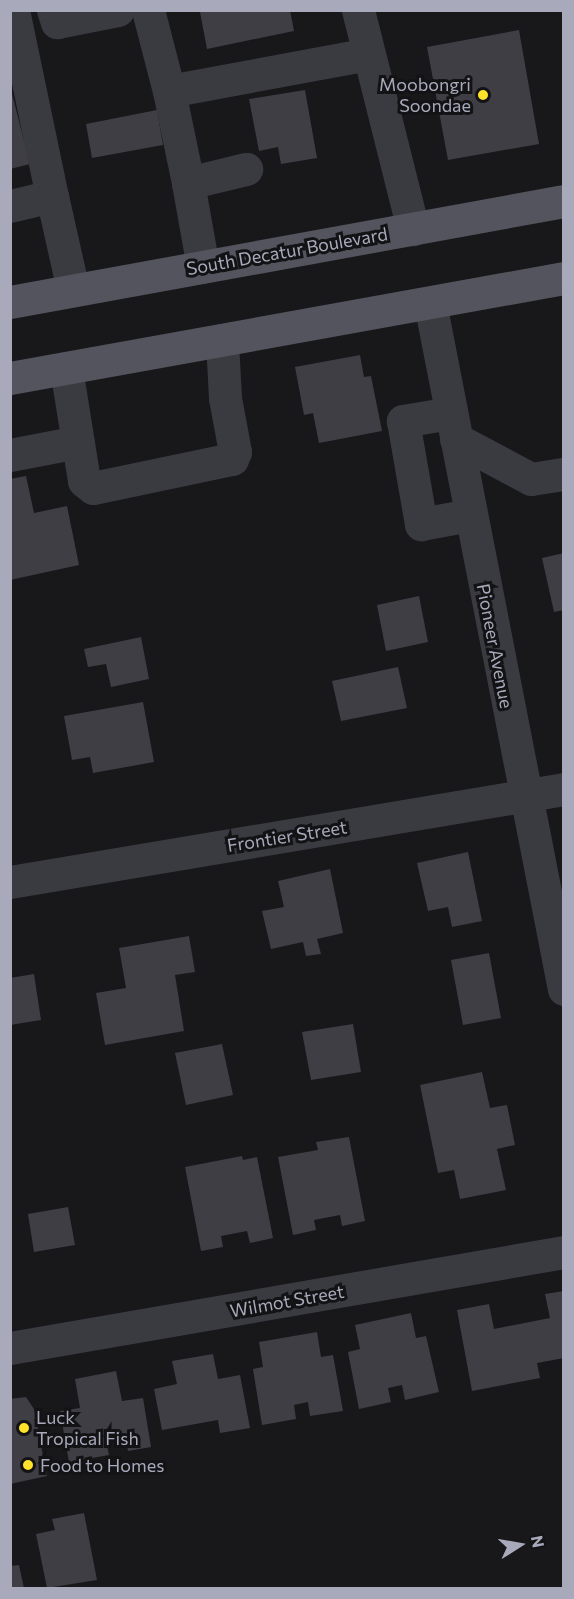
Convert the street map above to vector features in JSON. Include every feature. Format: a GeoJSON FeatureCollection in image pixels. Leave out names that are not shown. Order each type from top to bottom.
{"type":"FeatureCollection","features":[{"type":"Feature","properties":{"kind":"main road","name":"South Decatur Boulevard"},"geometry":{"type":"LineString","coordinates":[[10,302],[564,201]]}},
{"type":"Feature","properties":{"kind":"main road"},"geometry":{"type":"LineString","coordinates":[[10,378],[564,279]]}},
{"type":"Feature","properties":{"kind":"street"},"geometry":{"type":"LineString","coordinates":[[13,10],[73,290]]}},
{"type":"Feature","properties":{"kind":"street"},"geometry":{"type":"LineString","coordinates":[[54,10],[57,22],[118,10]]}},
{"type":"Feature","properties":{"kind":"street"},"geometry":{"type":"LineString","coordinates":[[148,10],[169,91],[203,267]]}},
{"type":"Feature","properties":{"kind":"street"},"geometry":{"type":"LineString","coordinates":[[358,10],[413,229]]}},
{"type":"Feature","properties":{"kind":"street"},"geometry":{"type":"LineString","coordinates":[[169,91],[369,54]]}},
{"type":"Feature","properties":{"kind":"street"},"geometry":{"type":"LineString","coordinates":[[188,183],[246,170]]}},
{"type":"Feature","properties":{"kind":"street"},"geometry":{"type":"LineString","coordinates":[[10,206],[52,196]]}},
{"type":"Feature","properties":{"kind":"street","name":"Pioneer Avenue"},"geometry":{"type":"LineString","coordinates":[[430,303],[524,796],[564,989]]}},
{"type":"Feature","properties":{"kind":"street"},"geometry":{"type":"LineString","coordinates":[[66,368],[84,481],[93,488],[232,459],[236,452],[225,398],[222,340]]}},
{"type":"Feature","properties":{"kind":"street"},"geometry":{"type":"LineString","coordinates":[[470,515],[421,524],[402,421],[453,426],[531,479],[564,474]]}},
{"type":"Feature","properties":{"kind":"street"},"geometry":{"type":"LineString","coordinates":[[10,455],[78,442]]}},
{"type":"Feature","properties":{"kind":"street","name":"Frontier Street"},"geometry":{"type":"LineString","coordinates":[[10,882],[564,789]]}},
{"type":"Feature","properties":{"kind":"street","name":"Wilmot Street"},"geometry":{"type":"LineString","coordinates":[[10,1348],[564,1252]]}},
{"type":"Feature","properties":{"kind":"building"},"geometry":{"type":"Polygon","coordinates":[[[290,10],[294,31],[207,49],[200,12],[290,10]]]}},
{"type":"Feature","properties":{"kind":"building","name":"Moobongri Soondae"},"geometry":{"type":"Polygon","coordinates":[[[519,30],[539,144],[448,160],[427,47],[519,30]]]}},
{"type":"Feature","properties":{"kind":"building"},"geometry":{"type":"Polygon","coordinates":[[[10,86],[30,164],[10,169],[10,86]]]}},
{"type":"Feature","properties":{"kind":"building"},"geometry":{"type":"Polygon","coordinates":[[[305,90],[317,158],[281,164],[278,147],[259,151],[249,99],[305,90]]]}},
{"type":"Feature","properties":{"kind":"building"},"geometry":{"type":"Polygon","coordinates":[[[157,110],[163,145],[92,158],[86,124],[157,110]]]}},
{"type":"Feature","properties":{"kind":"building"},"geometry":{"type":"Polygon","coordinates":[[[360,355],[364,377],[371,376],[382,431],[319,443],[313,413],[304,415],[295,367],[360,355]]]}},
{"type":"Feature","properties":{"kind":"building"},"geometry":{"type":"Polygon","coordinates":[[[26,476],[34,513],[67,506],[79,565],[10,580],[10,479],[26,476]]]}},
{"type":"Feature","properties":{"kind":"building"},"geometry":{"type":"Polygon","coordinates":[[[564,553],[564,610],[554,612],[542,558],[564,553]]]}},
{"type":"Feature","properties":{"kind":"building"},"geometry":{"type":"Polygon","coordinates":[[[419,596],[428,642],[386,651],[377,605],[419,596]]]}},
{"type":"Feature","properties":{"kind":"building"},"geometry":{"type":"Polygon","coordinates":[[[141,637],[149,679],[111,687],[106,664],[88,667],[84,649],[141,637]]]}},
{"type":"Feature","properties":{"kind":"building"},"geometry":{"type":"Polygon","coordinates":[[[398,667],[407,708],[341,721],[332,681],[398,667]]]}},
{"type":"Feature","properties":{"kind":"building"},"geometry":{"type":"Polygon","coordinates":[[[143,702],[154,762],[93,773],[90,757],[72,760],[64,716],[143,702]]]}},
{"type":"Feature","properties":{"kind":"building"},"geometry":{"type":"Polygon","coordinates":[[[468,852],[482,921],[452,927],[448,907],[428,911],[417,863],[468,852]]]}},
{"type":"Feature","properties":{"kind":"building"},"geometry":{"type":"Polygon","coordinates":[[[330,869],[343,933],[317,939],[321,954],[306,956],[303,942],[271,949],[262,911],[284,907],[278,881],[330,869]]]}},
{"type":"Feature","properties":{"kind":"building"},"geometry":{"type":"Polygon","coordinates":[[[189,936],[195,972],[175,975],[184,1031],[105,1045],[96,993],[126,988],[119,948],[189,936]]]}},
{"type":"Feature","properties":{"kind":"building"},"geometry":{"type":"Polygon","coordinates":[[[489,953],[501,1018],[463,1025],[451,960],[489,953]]]}},
{"type":"Feature","properties":{"kind":"building"},"geometry":{"type":"Polygon","coordinates":[[[34,974],[41,1020],[10,1025],[10,978],[34,974]]]}},
{"type":"Feature","properties":{"kind":"building"},"geometry":{"type":"Polygon","coordinates":[[[353,1024],[361,1072],[311,1080],[302,1032],[353,1024]]]}},
{"type":"Feature","properties":{"kind":"building"},"geometry":{"type":"Polygon","coordinates":[[[222,1044],[233,1095],[186,1105],[175,1053],[222,1044]]]}},
{"type":"Feature","properties":{"kind":"building"},"geometry":{"type":"Polygon","coordinates":[[[482,1072],[490,1108],[507,1105],[515,1145],[497,1149],[506,1190],[460,1199],[454,1170],[438,1173],[420,1085],[482,1072]]]}},
{"type":"Feature","properties":{"kind":"building"},"geometry":{"type":"Polygon","coordinates":[[[349,1137],[365,1221],[342,1226],[340,1215],[314,1220],[316,1230],[293,1235],[278,1157],[318,1150],[316,1142],[349,1137]]]}},
{"type":"Feature","properties":{"kind":"building"},"geometry":{"type":"Polygon","coordinates":[[[242,1156],[243,1160],[257,1157],[273,1238],[250,1243],[247,1231],[221,1236],[223,1247],[201,1251],[185,1167],[242,1156]]]}},
{"type":"Feature","properties":{"kind":"building"},"geometry":{"type":"Polygon","coordinates":[[[68,1207],[75,1245],[34,1252],[28,1214],[68,1207]]]}},
{"type":"Feature","properties":{"kind":"building"},"geometry":{"type":"Polygon","coordinates":[[[564,1291],[564,1358],[537,1363],[540,1378],[472,1391],[457,1310],[489,1304],[494,1329],[550,1318],[545,1294],[564,1291]]]}},
{"type":"Feature","properties":{"kind":"building"},"geometry":{"type":"Polygon","coordinates":[[[411,1313],[416,1338],[426,1336],[439,1392],[405,1400],[402,1385],[388,1388],[391,1402],[359,1409],[348,1352],[360,1349],[355,1325],[411,1313]]]}},
{"type":"Feature","properties":{"kind":"building"},"geometry":{"type":"Polygon","coordinates":[[[317,1332],[321,1357],[333,1355],[343,1411],[310,1416],[308,1402],[294,1405],[296,1419],[262,1425],[253,1369],[263,1367],[259,1342],[317,1332]]]}},
{"type":"Feature","properties":{"kind":"building"},"geometry":{"type":"Polygon","coordinates":[[[213,1354],[218,1379],[240,1375],[250,1428],[220,1433],[218,1420],[162,1430],[154,1389],[177,1384],[172,1361],[213,1354]]]}},
{"type":"Feature","properties":{"kind":"building"},"geometry":{"type":"Polygon","coordinates":[[[116,1371],[122,1401],[143,1398],[151,1447],[128,1451],[126,1437],[106,1441],[109,1455],[69,1462],[60,1411],[80,1408],[75,1379],[116,1371]]]}},
{"type":"Feature","properties":{"kind":"building"},"geometry":{"type":"Polygon","coordinates":[[[26,1397],[34,1409],[47,1476],[10,1484],[10,1399],[26,1397]]]}},
{"type":"Feature","properties":{"kind":"building"},"geometry":{"type":"Polygon","coordinates":[[[84,1513],[97,1580],[47,1588],[36,1534],[55,1530],[52,1519],[84,1513]]]}},
{"type":"Feature","properties":{"kind":"building"},"geometry":{"type":"Polygon","coordinates":[[[19,1565],[24,1588],[10,1588],[10,1566],[19,1565]]]}},
{"type":"Feature","properties":{"kind":"place","name":"Moobongri Soondae"},"geometry":{"type":"Point","coordinates":[483,95]}},
{"type":"Feature","properties":{"kind":"place","name":"Luck Tropical Fish"},"geometry":{"type":"Point","coordinates":[24,1428]}},
{"type":"Feature","properties":{"kind":"place","name":"Food to Homes"},"geometry":{"type":"Point","coordinates":[28,1465]}}]}
